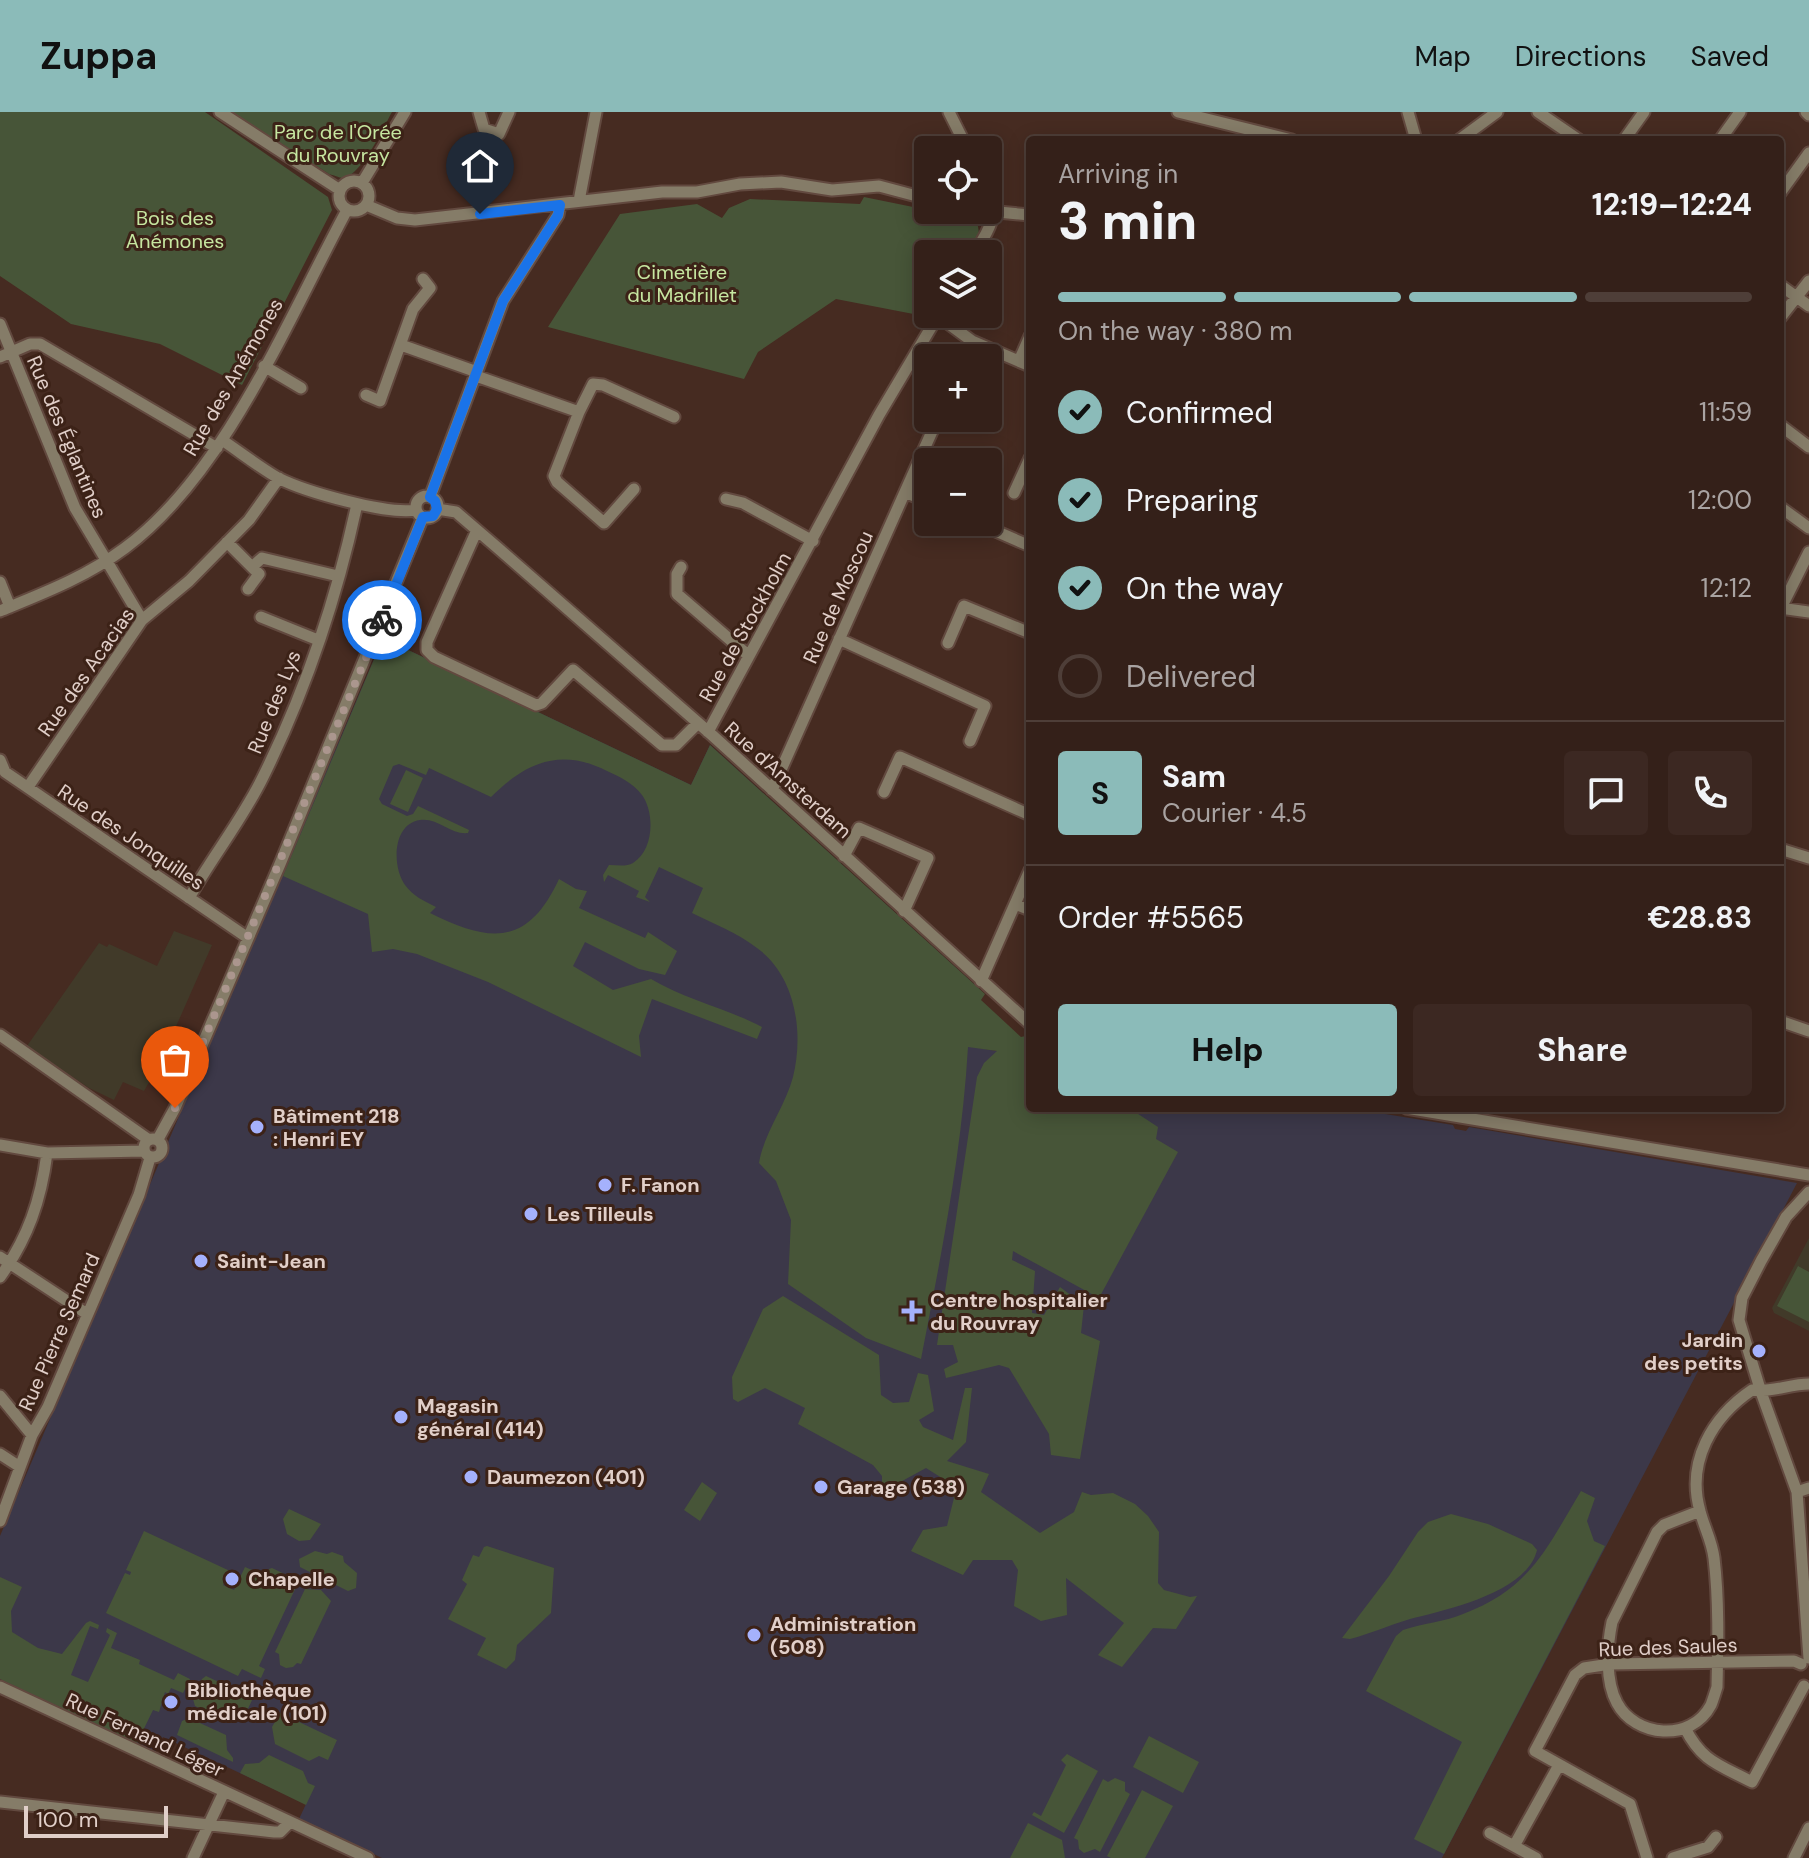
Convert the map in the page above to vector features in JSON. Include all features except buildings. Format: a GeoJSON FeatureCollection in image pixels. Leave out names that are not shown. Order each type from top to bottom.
{"type":"FeatureCollection","features":[{"type":"Feature","properties":{"kind":"street"},"geometry":{"type":"LineString","coordinates":[[220,112],[340,190]]}},
{"type":"Feature","properties":{"kind":"street"},"geometry":{"type":"LineString","coordinates":[[362,183],[405,112]]}},
{"type":"Feature","properties":{"kind":"street"},"geometry":{"type":"LineString","coordinates":[[479,112],[484,129],[499,134],[509,112]]}},
{"type":"Feature","properties":{"kind":"street"},"geometry":{"type":"LineString","coordinates":[[579,201],[596,112]]}},
{"type":"Feature","properties":{"kind":"street"},"geometry":{"type":"LineString","coordinates":[[949,112],[961,136]]}},
{"type":"Feature","properties":{"kind":"street"},"geometry":{"type":"LineString","coordinates":[[1178,112],[1276,136]]}},
{"type":"Feature","properties":{"kind":"street"},"geometry":{"type":"LineString","coordinates":[[1408,112],[1415,136]]}},
{"type":"Feature","properties":{"kind":"street"},"geometry":{"type":"LineString","coordinates":[[1464,136],[1497,112]]}},
{"type":"Feature","properties":{"kind":"street"},"geometry":{"type":"LineString","coordinates":[[1538,112],[1573,136]]}},
{"type":"Feature","properties":{"kind":"street"},"geometry":{"type":"LineString","coordinates":[[1627,136],[1644,112]]}},
{"type":"Feature","properties":{"kind":"street"},"geometry":{"type":"LineString","coordinates":[[1723,136],[1740,112]]}},
{"type":"Feature","properties":{"kind":"street"},"geometry":{"type":"LineString","coordinates":[[1784,187],[1809,153]]}},
{"type":"Feature","properties":{"kind":"street"},"geometry":{"type":"LineString","coordinates":[[351,181],[362,183],[369,193],[366,205],[357,211],[347,210],[339,200],[340,190],[351,181]]}},
{"type":"Feature","properties":{"kind":"street"},"geometry":{"type":"LineString","coordinates":[[366,205],[378,212],[411,220],[684,190],[697,192],[740,184],[781,182],[832,190],[879,186],[914,195]]}},
{"type":"Feature","properties":{"kind":"street"},"geometry":{"type":"LineString","coordinates":[[430,497],[503,301],[558,215],[560,205]]}},
{"type":"Feature","properties":{"kind":"street","name":"Rue des Anémones"},"geometry":{"type":"LineString","coordinates":[[5,609],[50,592],[105,562],[129,545],[172,505],[219,444],[347,210]]}},
{"type":"Feature","properties":{"kind":"street"},"geometry":{"type":"LineString","coordinates":[[1002,213],[1026,215]]}},
{"type":"Feature","properties":{"kind":"street"},"geometry":{"type":"LineString","coordinates":[[366,395],[380,401],[413,309],[430,288],[423,279]]}},
{"type":"Feature","properties":{"kind":"street"},"geometry":{"type":"LineString","coordinates":[[1784,312],[1809,281]]}},
{"type":"Feature","properties":{"kind":"street"},"geometry":{"type":"LineString","coordinates":[[1784,288],[1809,306]]}},
{"type":"Feature","properties":{"kind":"street","name":"Rue des Églantines"},"geometry":{"type":"LineString","coordinates":[[0,324],[6,355],[75,508],[142,620]]}},
{"type":"Feature","properties":{"kind":"street","name":"Rue de Stockholm"},"geometry":{"type":"LineString","coordinates":[[437,509],[456,512],[708,732],[879,415],[931,328]]}},
{"type":"Feature","properties":{"kind":"street"},"geometry":{"type":"LineString","coordinates":[[956,328],[972,341],[1024,364]]}},
{"type":"Feature","properties":{"kind":"street"},"geometry":{"type":"LineString","coordinates":[[6,355],[30,344],[49,348],[279,478],[357,504],[388,510],[433,516],[437,509],[435,501],[430,497],[421,498],[417,503],[420,513]]}},
{"type":"Feature","properties":{"kind":"street"},"geometry":{"type":"LineString","coordinates":[[401,345],[579,412]]}},
{"type":"Feature","properties":{"kind":"street"},"geometry":{"type":"LineString","coordinates":[[264,366],[301,388]]}},
{"type":"Feature","properties":{"kind":"street"},"geometry":{"type":"LineString","coordinates":[[634,489],[604,523],[554,476],[593,384],[603,385],[674,417]]}},
{"type":"Feature","properties":{"kind":"street"},"geometry":{"type":"LineString","coordinates":[[1784,429],[1809,447]]}},
{"type":"Feature","properties":{"kind":"street","name":"Rue de Moscou"},"geometry":{"type":"LineString","coordinates":[[772,790],[932,432]]}},
{"type":"Feature","properties":{"kind":"street"},"geometry":{"type":"LineString","coordinates":[[1014,493],[1026,467]]}},
{"type":"Feature","properties":{"kind":"street","name":"Rue des Acacias"},"geometry":{"type":"LineString","coordinates":[[28,787],[142,620],[189,581],[249,520],[279,478]]}},
{"type":"Feature","properties":{"kind":"street"},"geometry":{"type":"LineString","coordinates":[[905,492],[914,496]]}},
{"type":"Feature","properties":{"kind":"street"},"geometry":{"type":"LineString","coordinates":[[726,499],[743,503],[813,541]]}},
{"type":"Feature","properties":{"kind":"street","name":"Rue des Lys"},"geometry":{"type":"LineString","coordinates":[[189,898],[238,823],[263,777],[318,640],[357,504]]}},
{"type":"Feature","properties":{"kind":"street"},"geometry":{"type":"LineString","coordinates":[[1784,510],[1809,528]]}},
{"type":"Feature","properties":{"kind":"street","name":"Rue Pierre Semard"},"geometry":{"type":"LineString","coordinates":[[0,1521],[32,1435],[48,1407],[139,1195],[150,1147],[175,1108],[248,938],[420,513]]}},
{"type":"Feature","properties":{"kind":"street"},"geometry":{"type":"LineString","coordinates":[[477,530],[427,642],[427,650],[434,657],[536,705],[542,703],[573,670],[662,745],[676,745],[698,723]]}},
{"type":"Feature","properties":{"kind":"street"},"geometry":{"type":"LineString","coordinates":[[1002,534],[1026,544]]}},
{"type":"Feature","properties":{"kind":"street"},"geometry":{"type":"LineString","coordinates":[[227,542],[259,574],[248,589]]}},
{"type":"Feature","properties":{"kind":"street"},"geometry":{"type":"LineString","coordinates":[[1784,600],[1809,552]]}},
{"type":"Feature","properties":{"kind":"street"},"geometry":{"type":"LineString","coordinates":[[252,567],[262,558],[338,576]]}},
{"type":"Feature","properties":{"kind":"street"},"geometry":{"type":"LineString","coordinates":[[681,567],[677,574],[677,594],[749,656]]}},
{"type":"Feature","properties":{"kind":"street"},"geometry":{"type":"LineString","coordinates":[[0,582],[5,609]]}},
{"type":"Feature","properties":{"kind":"street"},"geometry":{"type":"LineString","coordinates":[[948,643],[964,606],[1026,631]]}},
{"type":"Feature","properties":{"kind":"street"},"geometry":{"type":"LineString","coordinates":[[1784,609],[1809,612]]}},
{"type":"Feature","properties":{"kind":"street"},"geometry":{"type":"LineString","coordinates":[[261,617],[318,640]]}},
{"type":"Feature","properties":{"kind":"street"},"geometry":{"type":"LineString","coordinates":[[839,639],[985,706],[970,741]]}},
{"type":"Feature","properties":{"kind":"street","name":"Rue d'Amsterdam"},"geometry":{"type":"LineString","coordinates":[[708,732],[1026,1020]]}},
{"type":"Feature","properties":{"kind":"street"},"geometry":{"type":"LineString","coordinates":[[884,792],[900,757],[1026,813]]}},
{"type":"Feature","properties":{"kind":"street","name":"Rue des Jonquilles"},"geometry":{"type":"LineString","coordinates":[[0,760],[3,774],[28,787],[248,938]]}},
{"type":"Feature","properties":{"kind":"street","name":"Rue d'Amsterdam"},"geometry":{"type":"LineString","coordinates":[[844,856],[859,828],[928,858],[904,911]]}},
{"type":"Feature","properties":{"kind":"street"},"geometry":{"type":"LineString","coordinates":[[1784,850],[1809,858]]}},
{"type":"Feature","properties":{"kind":"street"},"geometry":{"type":"LineString","coordinates":[[981,981],[1026,879]]}},
{"type":"Feature","properties":{"kind":"street"},"geometry":{"type":"LineString","coordinates":[[1015,904],[1026,908]]}},
{"type":"Feature","properties":{"kind":"street"},"geometry":{"type":"LineString","coordinates":[[1784,1022],[1809,1031]]}},
{"type":"Feature","properties":{"kind":"street"},"geometry":{"type":"LineString","coordinates":[[0,1035],[150,1147]]}},
{"type":"Feature","properties":{"kind":"street"},"geometry":{"type":"LineString","coordinates":[[1430,1112],[1809,1175]]}},
{"type":"Feature","properties":{"kind":"street"},"geometry":{"type":"LineString","coordinates":[[0,1145],[47,1153],[150,1147]]}},
{"type":"Feature","properties":{"kind":"street"},"geometry":{"type":"LineString","coordinates":[[0,1277],[5,1260],[37,1207],[47,1153]]}},
{"type":"Feature","properties":{"kind":"street"},"geometry":{"type":"LineString","coordinates":[[1685,1728],[1695,1748],[1705,1757],[1752,1782],[1806,1687],[1797,1676],[1806,1661],[1803,1490],[1761,1392],[1740,1329],[1739,1310],[1742,1298],[1786,1217],[1809,1192]]}},
{"type":"Feature","properties":{"kind":"street"},"geometry":{"type":"LineString","coordinates":[[5,1260],[87,1314]]}},
{"type":"Feature","properties":{"kind":"street"},"geometry":{"type":"LineString","coordinates":[[1700,1511],[1664,1525],[1657,1532],[1612,1622],[1611,1690],[1627,1717],[1652,1731],[1685,1728],[1710,1708],[1717,1687],[1715,1559],[1695,1485],[1706,1438],[1733,1402],[1752,1390],[1761,1392],[1791,1384],[1809,1384]]}},
{"type":"Feature","properties":{"kind":"street"},"geometry":{"type":"LineString","coordinates":[[0,1396],[32,1435]]}},
{"type":"Feature","properties":{"kind":"street"},"geometry":{"type":"LineString","coordinates":[[0,1454],[20,1467]]}},
{"type":"Feature","properties":{"kind":"street","name":"Rue des Saules"},"geometry":{"type":"LineString","coordinates":[[1559,1765],[1535,1751],[1575,1675],[1584,1668],[1610,1664],[1806,1661]]}},
{"type":"Feature","properties":{"kind":"street","name":"Rue Fernand Léger"},"geometry":{"type":"LineString","coordinates":[[0,1687],[224,1792],[354,1858]]}},
{"type":"Feature","properties":{"kind":"street"},"geometry":{"type":"LineString","coordinates":[[1514,1846],[1559,1765],[1630,1804],[1647,1858]]}},
{"type":"Feature","properties":{"kind":"street"},"geometry":{"type":"LineString","coordinates":[[193,1858],[224,1792]]}},
{"type":"Feature","properties":{"kind":"street"},"geometry":{"type":"LineString","coordinates":[[0,1802],[274,1832],[280,1832],[287,1825]]}},
{"type":"Feature","properties":{"kind":"street","name":"Rue Fernand Léger"},"geometry":{"type":"LineString","coordinates":[[275,1817],[368,1858]]}},
{"type":"Feature","properties":{"kind":"street"},"geometry":{"type":"LineString","coordinates":[[1794,1858],[1809,1828]]}},
{"type":"Feature","properties":{"kind":"street"},"geometry":{"type":"LineString","coordinates":[[1490,1833],[1536,1858]]}},
{"type":"Feature","properties":{"kind":"street"},"geometry":{"type":"LineString","coordinates":[[1673,1858],[1708,1847],[1716,1837]]}},
{"type":"Feature","properties":{"kind":"shaded area","name":"Centre hospitalier du Rouvray"},"geometry":{"type":"Polygon","coordinates":[[[383,638],[691,785],[710,745],[977,987],[968,1046],[1026,1056],[1026,1112],[1373,1112],[1453,1125],[1455,1129],[1466,1131],[1469,1127],[1797,1183],[1442,1858],[382,1858],[299,1819],[306,1804],[163,1737],[155,1753],[0,1679],[0,1536],[383,638]]]}},
{"type":"Feature","properties":{"kind":"shaded area"},"geometry":{"type":"Polygon","coordinates":[[[174,931],[212,945],[159,1065],[144,1091],[123,1082],[114,1100],[89,1088],[27,1046],[99,943],[107,947],[109,944],[157,966],[174,931]]]}},
{"type":"Feature","properties":{"kind":"shaded area"},"geometry":{"type":"Polygon","coordinates":[[[1809,1238],[1809,1331],[1774,1313],[1772,1308],[1809,1238]]]}},
{"type":"Feature","properties":{"kind":"green space","name":"Bois des Anémones"},"geometry":{"type":"Polygon","coordinates":[[[0,112],[205,112],[328,197],[332,210],[242,385],[160,344],[71,324],[0,276],[0,112]]]}},
{"type":"Feature","properties":{"kind":"green space","name":"Parc de l'Orée du Rouvray"},"geometry":{"type":"Polygon","coordinates":[[[232,112],[392,112],[364,161],[357,170],[342,178],[329,174],[232,112]]]}},
{"type":"Feature","properties":{"kind":"green space","name":"Cimetière du Madrillet"},"geometry":{"type":"Polygon","coordinates":[[[864,197],[914,207],[914,224],[978,224],[979,233],[975,240],[914,240],[914,314],[836,299],[758,352],[744,379],[548,327],[620,214],[697,204],[722,218],[729,208],[750,199],[860,204],[864,197]]]}},
{"type":"Feature","properties":{"kind":"green space"},"geometry":{"type":"Polygon","coordinates":[[[383,638],[691,785],[710,745],[985,994],[981,1000],[1021,1037],[1026,1036],[1026,1112],[1135,1112],[1158,1127],[1156,1139],[1178,1152],[1099,1298],[1013,1251],[1012,1260],[1035,1271],[1032,1313],[1044,1315],[1060,1287],[1084,1305],[1081,1333],[1100,1341],[1080,1459],[1051,1455],[1049,1434],[1009,1368],[999,1365],[946,1378],[944,1369],[958,1362],[953,1345],[937,1345],[977,1077],[984,1063],[997,1051],[968,1047],[956,1165],[921,1359],[866,1338],[788,1284],[791,1220],[776,1181],[759,1163],[765,1141],[793,1077],[798,1042],[794,1006],[781,974],[757,948],[692,913],[703,888],[659,867],[645,897],[650,902],[636,897],[639,891],[608,875],[604,882],[603,875],[609,865],[633,863],[649,841],[649,811],[642,795],[630,784],[590,764],[559,760],[544,762],[517,775],[491,797],[429,768],[426,775],[399,764],[393,766],[379,799],[382,804],[407,816],[413,814],[418,806],[469,830],[462,833],[426,820],[411,823],[404,829],[397,847],[398,868],[405,885],[419,898],[436,907],[430,913],[471,930],[505,933],[520,928],[534,918],[559,879],[576,889],[587,891],[579,908],[645,938],[648,932],[677,951],[665,975],[639,969],[585,942],[573,966],[613,990],[651,979],[762,1027],[757,1039],[652,999],[639,1036],[641,1057],[488,982],[417,954],[393,949],[372,952],[368,914],[283,876],[383,638]]]}},
{"type":"Feature","properties":{"kind":"green space"},"geometry":{"type":"Polygon","coordinates":[[[406,770],[423,778],[408,812],[390,804],[406,770]]]}},
{"type":"Feature","properties":{"kind":"green space"},"geometry":{"type":"Polygon","coordinates":[[[1798,1266],[1809,1272],[1809,1322],[1777,1306],[1798,1266]]]}},
{"type":"Feature","properties":{"kind":"green space"},"geometry":{"type":"Polygon","coordinates":[[[783,1296],[879,1355],[881,1395],[893,1403],[909,1402],[918,1373],[928,1375],[934,1411],[919,1420],[923,1427],[953,1440],[965,1388],[972,1388],[966,1442],[947,1461],[989,1474],[981,1492],[1040,1533],[1074,1512],[1082,1492],[1091,1495],[1113,1493],[1135,1504],[1159,1532],[1158,1583],[1164,1590],[1197,1596],[1176,1629],[1153,1628],[1122,1667],[1098,1655],[1124,1623],[1066,1578],[1067,1615],[1041,1621],[1014,1606],[1018,1570],[1012,1560],[973,1560],[963,1575],[911,1551],[923,1530],[947,1526],[954,1498],[945,1480],[926,1468],[882,1492],[882,1476],[873,1465],[798,1424],[805,1408],[765,1388],[738,1402],[733,1399],[732,1377],[763,1309],[783,1296]]]}},
{"type":"Feature","properties":{"kind":"green space"},"geometry":{"type":"Polygon","coordinates":[[[702,1482],[717,1493],[700,1521],[684,1510],[702,1482]]]}},
{"type":"Feature","properties":{"kind":"green space"},"geometry":{"type":"Polygon","coordinates":[[[1581,1491],[1595,1498],[1587,1521],[1594,1541],[1605,1546],[1444,1854],[1414,1839],[1462,1742],[1366,1691],[1396,1636],[1403,1630],[1463,1614],[1486,1604],[1521,1579],[1546,1549],[1581,1491]]]}},
{"type":"Feature","properties":{"kind":"green space"},"geometry":{"type":"Polygon","coordinates":[[[289,1509],[321,1524],[310,1540],[299,1541],[287,1534],[283,1519],[289,1509]]]}},
{"type":"Feature","properties":{"kind":"green space"},"geometry":{"type":"Polygon","coordinates":[[[1451,1514],[1488,1524],[1532,1544],[1537,1550],[1530,1565],[1518,1578],[1502,1588],[1463,1605],[1350,1639],[1342,1638],[1418,1532],[1428,1522],[1451,1514]]]}},
{"type":"Feature","properties":{"kind":"green space"},"geometry":{"type":"Polygon","coordinates":[[[144,1531],[230,1571],[223,1585],[234,1590],[245,1567],[266,1576],[272,1568],[297,1580],[259,1666],[265,1669],[261,1678],[242,1669],[238,1676],[106,1613],[125,1573],[130,1575],[131,1572],[126,1570],[144,1531]]]}},
{"type":"Feature","properties":{"kind":"green space"},"geometry":{"type":"Polygon","coordinates":[[[487,1546],[554,1568],[551,1613],[517,1645],[515,1660],[506,1669],[477,1655],[486,1638],[448,1619],[467,1584],[462,1580],[473,1555],[479,1557],[487,1546]]]}},
{"type":"Feature","properties":{"kind":"green space"},"geometry":{"type":"Polygon","coordinates":[[[315,1551],[343,1556],[344,1562],[357,1573],[356,1588],[348,1591],[300,1567],[299,1559],[315,1551]]]}},
{"type":"Feature","properties":{"kind":"green space"},"geometry":{"type":"Polygon","coordinates":[[[0,1577],[22,1587],[11,1611],[12,1632],[38,1648],[62,1654],[86,1623],[90,1621],[99,1625],[98,1629],[90,1626],[71,1675],[88,1682],[110,1635],[106,1632],[107,1628],[117,1633],[111,1648],[140,1660],[139,1664],[174,1680],[178,1673],[190,1679],[183,1693],[171,1688],[168,1694],[165,1692],[159,1712],[153,1710],[137,1743],[0,1679],[0,1577]]]}},
{"type":"Feature","properties":{"kind":"green space"},"geometry":{"type":"Polygon","coordinates":[[[305,1589],[321,1590],[331,1601],[301,1664],[286,1668],[280,1665],[279,1654],[275,1652],[305,1589]]]}},
{"type":"Feature","properties":{"kind":"green space"},"geometry":{"type":"Polygon","coordinates":[[[206,1676],[253,1698],[245,1715],[231,1723],[195,1706],[193,1699],[206,1676]]]}},
{"type":"Feature","properties":{"kind":"green space"},"geometry":{"type":"Polygon","coordinates":[[[280,1713],[337,1740],[328,1760],[319,1756],[309,1761],[275,1744],[272,1727],[280,1713]]]}},
{"type":"Feature","properties":{"kind":"green space"},"geometry":{"type":"Polygon","coordinates":[[[189,1718],[226,1735],[227,1750],[233,1762],[177,1735],[182,1721],[189,1718]]]}},
{"type":"Feature","properties":{"kind":"green space"},"geometry":{"type":"Polygon","coordinates":[[[1149,1736],[1199,1762],[1183,1793],[1133,1767],[1149,1736]]]}},
{"type":"Feature","properties":{"kind":"green space"},"geometry":{"type":"Polygon","coordinates":[[[1067,1754],[1098,1771],[1064,1833],[1032,1815],[1034,1812],[1041,1816],[1066,1765],[1061,1760],[1067,1754]]]}},
{"type":"Feature","properties":{"kind":"green space"},"geometry":{"type":"Polygon","coordinates":[[[269,1755],[303,1771],[308,1783],[315,1786],[306,1805],[240,1773],[245,1764],[259,1763],[269,1755]]]}},
{"type":"Feature","properties":{"kind":"green space"},"geometry":{"type":"Polygon","coordinates":[[[1115,1778],[1125,1782],[1125,1791],[1130,1794],[1100,1852],[1095,1849],[1084,1853],[1074,1838],[1103,1779],[1108,1782],[1115,1778]]]}},
{"type":"Feature","properties":{"kind":"green space"},"geometry":{"type":"Polygon","coordinates":[[[1142,1790],[1173,1806],[1145,1858],[1111,1858],[1107,1856],[1142,1790]]]}},
{"type":"Feature","properties":{"kind":"green space"},"geometry":{"type":"Polygon","coordinates":[[[1028,1823],[1062,1840],[1065,1858],[1010,1858],[1028,1823]]]}},
{"type":"Feature","properties":{"kind":"way so far"},"geometry":{"type":"LineString","coordinates":[[175,1108],[382,620]]}},
{"type":"Feature","properties":{"kind":"place","name":"Bâtiment 218 : Henri EY"},"geometry":{"type":"Point","coordinates":[257,1127]}},
{"type":"Feature","properties":{"kind":"place","name":"F. Fanon"},"geometry":{"type":"Point","coordinates":[605,1185]}},
{"type":"Feature","properties":{"kind":"place","name":"Les Tilleuls"},"geometry":{"type":"Point","coordinates":[531,1214]}},
{"type":"Feature","properties":{"kind":"place","name":"Saint-Jean"},"geometry":{"type":"Point","coordinates":[201,1261]}},
{"type":"Feature","properties":{"kind":"place","name":"Centre hospitalier du Rouvray"},"geometry":{"type":"Point","coordinates":[912,1311]}},
{"type":"Feature","properties":{"kind":"place","name":"Jardin des petits"},"geometry":{"type":"Point","coordinates":[1759,1351]}},
{"type":"Feature","properties":{"kind":"place","name":"Magasin général (414)"},"geometry":{"type":"Point","coordinates":[401,1417]}},
{"type":"Feature","properties":{"kind":"place","name":"Daumezon (401)"},"geometry":{"type":"Point","coordinates":[471,1477]}},
{"type":"Feature","properties":{"kind":"place","name":"Garage (538)"},"geometry":{"type":"Point","coordinates":[821,1487]}},
{"type":"Feature","properties":{"kind":"place","name":"Chapelle"},"geometry":{"type":"Point","coordinates":[232,1579]}},
{"type":"Feature","properties":{"kind":"place","name":"Administration (508)"},"geometry":{"type":"Point","coordinates":[754,1635]}},
{"type":"Feature","properties":{"kind":"place","name":"Bibliothèque médicale (101)"},"geometry":{"type":"Point","coordinates":[171,1702]}},
{"type":"Feature","properties":{"kind":"route"},"geometry":{"type":"LineString","coordinates":[[382,620],[423,517],[433,516],[437,509],[430,497],[503,301],[558,215],[560,205],[480,214]]}}]}
